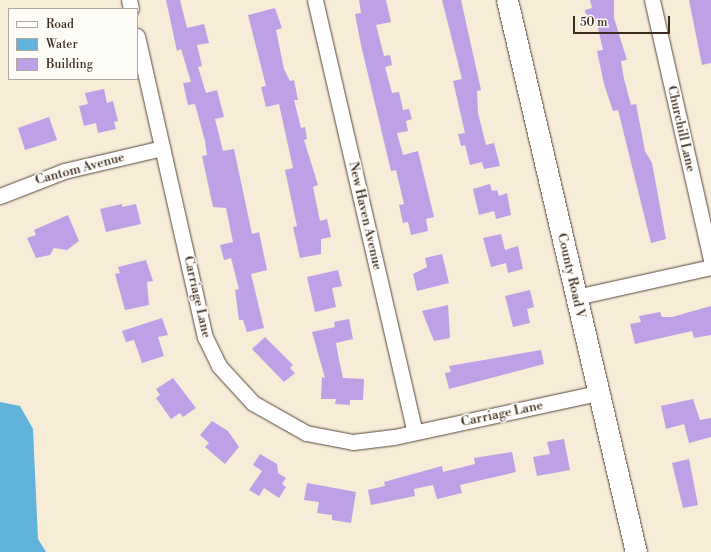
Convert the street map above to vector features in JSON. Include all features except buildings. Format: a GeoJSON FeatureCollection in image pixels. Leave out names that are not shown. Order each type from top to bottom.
{"type":"FeatureCollection","features":[{"type":"Feature","properties":{"kind":"main road","name":"County Road V"},"geometry":{"type":"LineString","coordinates":[[507,0],[636,552]]}},
{"type":"Feature","properties":{"kind":"street","name":"New Haven Avenue"},"geometry":{"type":"LineString","coordinates":[[315,0],[415,432]]}},
{"type":"Feature","properties":{"kind":"street","name":"Churchill Lane"},"geometry":{"type":"LineString","coordinates":[[652,0],[711,259]]}},
{"type":"Feature","properties":{"kind":"street","name":"Carriage Lane"},"geometry":{"type":"LineString","coordinates":[[138,40],[205,337],[219,366],[237,388],[282,422],[327,439],[374,440],[598,393]]}},
{"type":"Feature","properties":{"kind":"street","name":"Cantom Avenue"},"geometry":{"type":"LineString","coordinates":[[0,196],[64,171],[162,148]]}},
{"type":"Feature","properties":{"kind":"street"},"geometry":{"type":"LineString","coordinates":[[576,297],[711,267]]}},
{"type":"Feature","properties":{"kind":"water"},"geometry":{"type":"Polygon","coordinates":[[[0,402],[20,406],[33,429],[38,539],[46,552],[0,552],[0,402]]]}}]}
